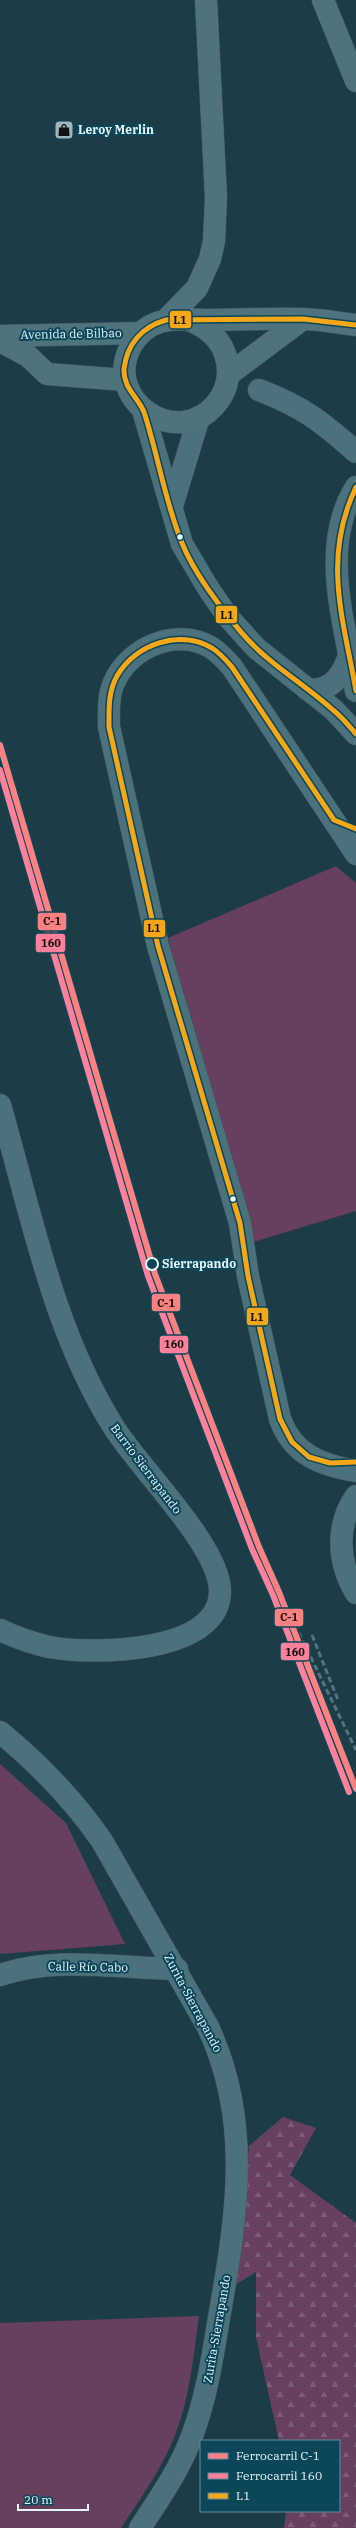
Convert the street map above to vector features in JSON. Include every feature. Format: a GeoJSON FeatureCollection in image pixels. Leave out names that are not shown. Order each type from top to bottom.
{"type":"FeatureCollection","features":[{"type":"Feature","properties":{"kind":"highway"},"geometry":{"type":"LineString","coordinates":[[166,320],[197,288],[210,259],[214,241],[216,198],[206,0]]}},
{"type":"Feature","properties":{"kind":"highway"},"geometry":{"type":"LineString","coordinates":[[323,0],[356,81]]}},
{"type":"Feature","properties":{"kind":"highway"},"geometry":{"type":"LineString","coordinates":[[228,375],[303,319]]}},
{"type":"Feature","properties":{"kind":"highway","name":"Avenida de Bilbao"},"geometry":{"type":"LineString","coordinates":[[189,320],[208,330],[219,341],[226,357],[228,375],[219,400],[199,417],[174,423],[157,419],[143,410],[131,397],[125,380],[127,354],[141,333],[152,324],[166,320],[303,319],[356,325]]}},
{"type":"Feature","properties":{"kind":"highway","name":"Avenida de Bilbao"},"geometry":{"type":"LineString","coordinates":[[0,336],[141,333]]}},
{"type":"Feature","properties":{"kind":"highway","name":"Avenida de Bilbao"},"geometry":{"type":"LineString","coordinates":[[0,341],[28,356],[47,374],[125,380]]}},
{"type":"Feature","properties":{"kind":"street"},"geometry":{"type":"LineString","coordinates":[[259,390],[300,407],[316,417],[356,452]]}},
{"type":"Feature","properties":{"kind":"street"},"geometry":{"type":"LineString","coordinates":[[143,410],[182,544],[208,588],[228,617],[261,652],[334,710],[355,732]]}},
{"type":"Feature","properties":{"kind":"street"},"geometry":{"type":"LineString","coordinates":[[172,506],[199,417]]}},
{"type":"Feature","properties":{"kind":"street"},"geometry":{"type":"LineString","coordinates":[[356,487],[342,522],[337,557],[339,590],[356,691]]}},
{"type":"Feature","properties":{"kind":"street"},"geometry":{"type":"LineString","coordinates":[[356,854],[232,667],[211,648],[192,641],[170,639],[148,646],[134,656],[123,669],[112,690],[108,709],[114,749],[158,946],[240,1223],[248,1276],[280,1419],[285,1433],[301,1451],[327,1465],[356,1470]]}},
{"type":"Feature","properties":{"kind":"street"},"geometry":{"type":"LineString","coordinates":[[307,689],[323,690],[332,685],[346,665],[350,652]]}},
{"type":"Feature","properties":{"kind":"street"},"geometry":{"type":"LineString","coordinates":[[355,732],[356,709]]}},
{"type":"Feature","properties":{"kind":"street"},"geometry":{"type":"LineString","coordinates":[[334,820],[356,829]]}},
{"type":"Feature","properties":{"kind":"street","name":"Barrio Sierrapando"},"geometry":{"type":"LineString","coordinates":[[0,1105],[52,1289],[84,1372],[96,1398],[115,1429],[194,1533],[213,1564],[219,1581],[220,1593],[216,1609],[210,1620],[194,1632],[170,1642],[141,1647],[85,1650],[49,1647],[0,1630]]}},
{"type":"Feature","properties":{"kind":"street"},"geometry":{"type":"LineString","coordinates":[[356,1496],[344,1521],[341,1540],[342,1560],[348,1579],[356,1593]]}},
{"type":"Feature","properties":{"kind":"street","name":"Zurita-Sierrapando"},"geometry":{"type":"LineString","coordinates":[[0,1732],[44,1772],[87,1820],[109,1853],[176,1969],[219,2049],[231,2089],[237,2131],[236,2196],[227,2269],[205,2397],[183,2457],[140,2528]]}},
{"type":"Feature","properties":{"kind":"street","name":"Calle Río Cabo"},"geometry":{"type":"LineString","coordinates":[[0,1975],[20,1969],[58,1964],[176,1969]]}},
{"type":"Feature","properties":{"kind":"green space"},"geometry":{"type":"Polygon","coordinates":[[[336,866],[356,883],[356,1211],[253,1242],[168,938],[336,866]]]}},
{"type":"Feature","properties":{"kind":"green space"},"geometry":{"type":"Polygon","coordinates":[[[0,1764],[66,1823],[125,1944],[0,1954],[0,1764]]]}},
{"type":"Feature","properties":{"kind":"green space"},"geometry":{"type":"Polygon","coordinates":[[[283,2117],[316,2128],[290,2175],[356,2223],[356,2528],[284,2528],[286,2512],[340,2512],[340,2440],[279,2440],[256,2337],[256,2272],[235,2285],[249,2146],[283,2117]]]}},
{"type":"Feature","properties":{"kind":"green space"},"geometry":{"type":"Polygon","coordinates":[[[199,2316],[190,2382],[184,2408],[175,2435],[169,2450],[154,2477],[121,2528],[0,2528],[0,2323],[199,2316]]]}},
{"type":"Feature","properties":{"kind":"railway"},"geometry":{"type":"LineString","coordinates":[[279,1592],[356,1750]]}},
{"type":"Feature","properties":{"kind":"railway"},"geometry":{"type":"LineString","coordinates":[[312,1635],[338,1700]]}},
{"type":"Feature","properties":{"kind":"rail line","name":"C-1"},"geometry":{"type":"LineString","coordinates":[[0,745],[155,1274],[259,1547],[279,1592],[356,1789]]}},
{"type":"Feature","properties":{"kind":"rail line","name":"160"},"geometry":{"type":"LineString","coordinates":[[0,770],[148,1276],[252,1549],[273,1595],[349,1792]]}},
{"type":"Feature","properties":{"kind":"transit line","name":"L1"},"geometry":{"type":"LineString","coordinates":[[356,325],[303,319],[166,320],[150,327],[137,338],[128,352],[124,369],[124,376],[128,387],[144,412],[176,527],[187,554],[200,577],[225,612],[251,643],[336,713],[356,734]]}},
{"type":"Feature","properties":{"kind":"transit line","name":"L1"},"geometry":{"type":"LineString","coordinates":[[356,487],[346,513],[340,539],[338,564],[338,588],[341,613],[356,691]]}},
{"type":"Feature","properties":{"kind":"transit line","name":"L1"},"geometry":{"type":"LineString","coordinates":[[356,829],[334,820],[232,667],[212,648],[199,642],[186,640],[173,640],[159,643],[135,655],[117,676],[112,688],[109,708],[109,727],[158,946],[240,1223],[248,1276],[280,1419],[292,1442],[309,1457],[330,1463],[356,1462]]}},
{"type":"Feature","properties":{"kind":"place","name":"Leroy Merlin"},"geometry":{"type":"Point","coordinates":[64,130]}},
{"type":"Feature","properties":{"kind":"place","name":"Sierrapando"},"geometry":{"type":"Point","coordinates":[152,1264]}}]}
